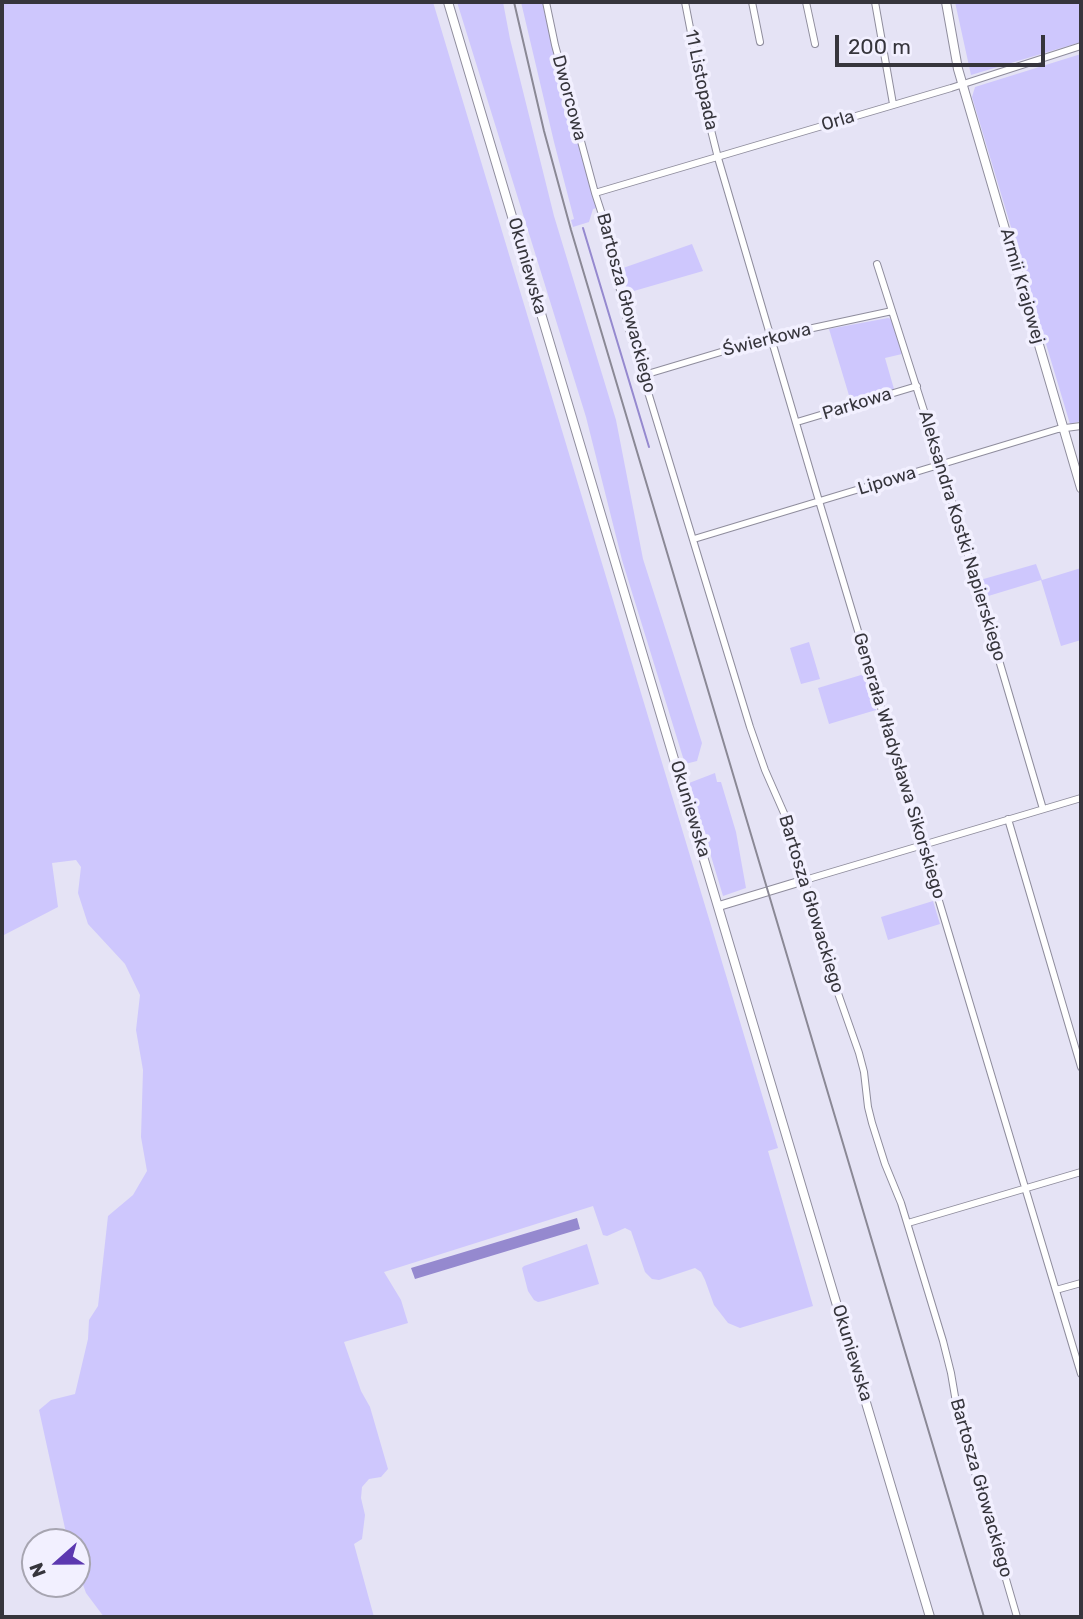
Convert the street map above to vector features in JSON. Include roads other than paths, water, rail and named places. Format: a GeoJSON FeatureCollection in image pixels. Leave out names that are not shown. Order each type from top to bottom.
{"type":"FeatureCollection","features":[{"type":"Feature","properties":{"kind":"main road","name":"Okuniewska"},"geometry":{"type":"LineString","coordinates":[[448,2],[930,1617]]}},
{"type":"Feature","properties":{"kind":"main road","name":"Armii Krajowej"},"geometry":{"type":"LineString","coordinates":[[946,2],[963,84],[1081,488]]}},
{"type":"Feature","properties":{"kind":"main road"},"geometry":{"type":"LineString","coordinates":[[719,906],[805,880]]}},
{"type":"Feature","properties":{"kind":"street","name":"Dworcowa"},"geometry":{"type":"LineString","coordinates":[[546,2],[555,46],[595,194]]}},
{"type":"Feature","properties":{"kind":"street","name":"11 Listopada"},"geometry":{"type":"LineString","coordinates":[[685,2],[718,158]]}},
{"type":"Feature","properties":{"kind":"street"},"geometry":{"type":"LineString","coordinates":[[752,2],[760,43]]}},
{"type":"Feature","properties":{"kind":"street"},"geometry":{"type":"LineString","coordinates":[[806,2],[815,44]]}},
{"type":"Feature","properties":{"kind":"street"},"geometry":{"type":"LineString","coordinates":[[875,2],[893,104]]}},
{"type":"Feature","properties":{"kind":"street","name":"Orla"},"geometry":{"type":"LineString","coordinates":[[595,194],[1081,46]]}},
{"type":"Feature","properties":{"kind":"street","name":"Generała Władysława Sikorskiego"},"geometry":{"type":"LineString","coordinates":[[718,158],[1081,1374]]}},
{"type":"Feature","properties":{"kind":"street","name":"Bartosza Głowackiego"},"geometry":{"type":"LineString","coordinates":[[595,194],[607,229],[625,316],[694,539],[714,614],[765,770],[787,820],[833,979],[859,1053],[872,1123],[908,1223],[948,1358],[958,1414],[1017,1617]]}},
{"type":"Feature","properties":{"kind":"street","name":"Aleksandra Kostki Napierskiego"},"geometry":{"type":"LineString","coordinates":[[877,264],[941,464],[1043,809]]}},
{"type":"Feature","properties":{"kind":"street","name":"Świerkowa"},"geometry":{"type":"LineString","coordinates":[[644,375],[771,337],[892,312]]}},
{"type":"Feature","properties":{"kind":"street","name":"Parkowa"},"geometry":{"type":"LineString","coordinates":[[797,422],[917,386]]}},
{"type":"Feature","properties":{"kind":"street","name":"Lipowa"},"geometry":{"type":"LineString","coordinates":[[694,539],[1064,428],[1081,426]]}},
{"type":"Feature","properties":{"kind":"street"},"geometry":{"type":"LineString","coordinates":[[805,880],[1081,798]]}},
{"type":"Feature","properties":{"kind":"street"},"geometry":{"type":"LineString","coordinates":[[1008,819],[1081,1067]]}},
{"type":"Feature","properties":{"kind":"street"},"geometry":{"type":"LineString","coordinates":[[908,1223],[1081,1172]]}},
{"type":"Feature","properties":{"kind":"street"},"geometry":{"type":"LineString","coordinates":[[1056,1290],[1081,1283]]}},
{"type":"Feature","properties":{"kind":"waterway"},"geometry":{"type":"LineString","coordinates":[[583,228],[649,447]]}},
{"type":"Feature","properties":{"kind":"railway"},"geometry":{"type":"LineString","coordinates":[[514,2],[544,131],[571,230],[984,1617]]}}]}
